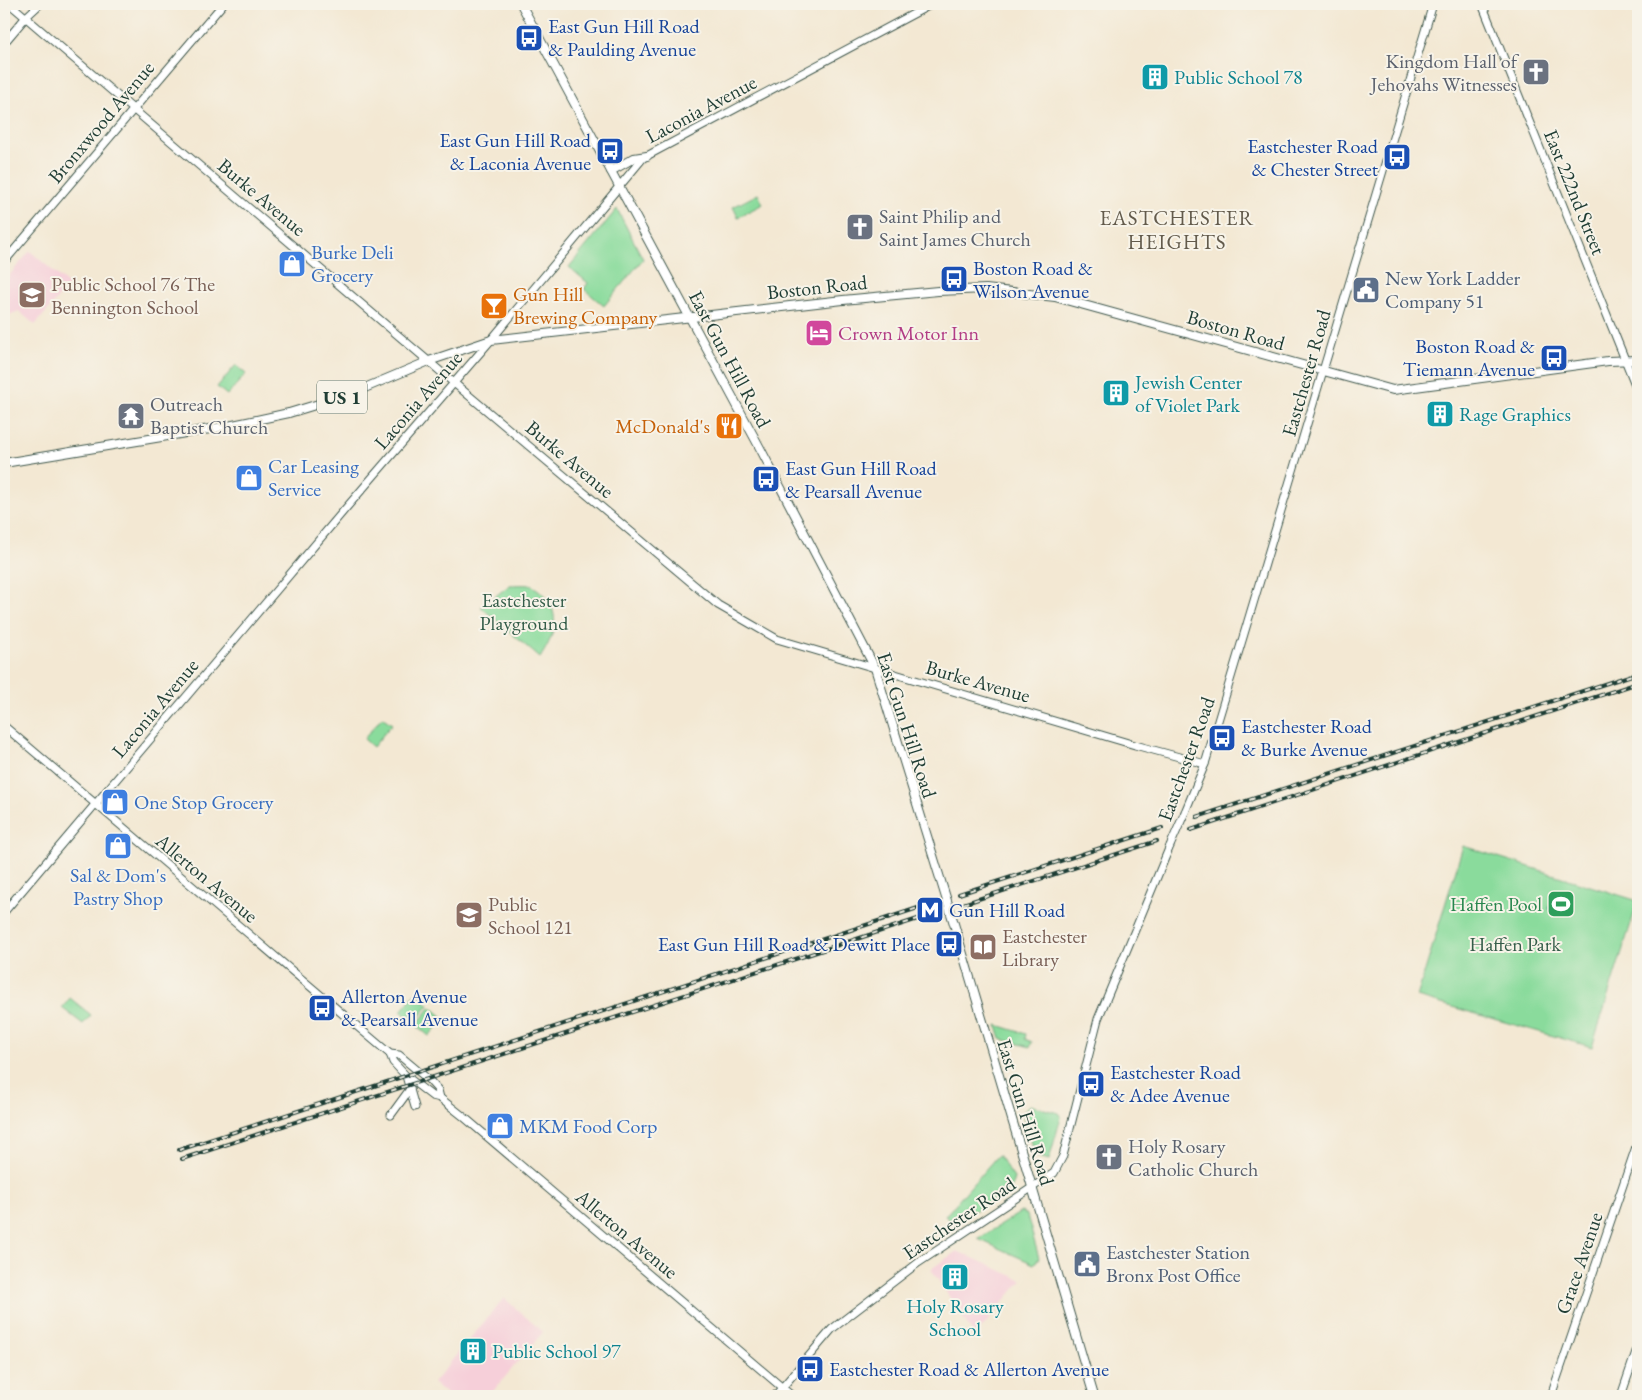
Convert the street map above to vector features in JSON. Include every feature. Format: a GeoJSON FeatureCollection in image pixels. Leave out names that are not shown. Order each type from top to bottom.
{"type":"FeatureCollection","features":[{"type":"Feature","properties":{"kind":"main road","name":"Burke Avenue"},"geometry":{"type":"LineString","coordinates":[[10,4],[454,383],[718,605],[777,639],[1205,764]]}},
{"type":"Feature","properties":{"kind":"main road"},"geometry":{"type":"LineString","coordinates":[[4,43],[40,4]]}},
{"type":"Feature","properties":{"kind":"main road","name":"Bronxwood Avenue"},"geometry":{"type":"LineString","coordinates":[[4,262],[223,4]]}},
{"type":"Feature","properties":{"kind":"main road","name":"East Gun Hill Road"},"geometry":{"type":"LineString","coordinates":[[521,4],[757,442],[875,668],[1094,1396]]}},
{"type":"Feature","properties":{"kind":"main road","name":"Laconia Avenue"},"geometry":{"type":"LineString","coordinates":[[4,912],[94,803],[491,340],[619,186],[647,156],[932,4]]}},
{"type":"Feature","properties":{"kind":"main road","name":"Eastchester Road"},"geometry":{"type":"LineString","coordinates":[[775,1396],[832,1329],[918,1263],[1032,1189],[1054,1173],[1060,1165],[1098,1019],[1205,764],[1433,4]]}},
{"type":"Feature","properties":{"kind":"main road","name":"East 222nd Street"},"geometry":{"type":"LineString","coordinates":[[1482,4],[1638,392]]}},
{"type":"Feature","properties":{"kind":"main road"},"geometry":{"type":"LineString","coordinates":[[611,171],[634,158],[647,156]]}},
{"type":"Feature","properties":{"kind":"main road","name":"Boston Road"},"geometry":{"type":"LineString","coordinates":[[4,463],[228,426],[288,413],[348,395],[429,361],[491,340],[914,292],[986,289],[1055,297],[1393,390],[1593,363],[1638,360]]}},
{"type":"Feature","properties":{"kind":"main road","name":"Allerton Avenue"},"geometry":{"type":"LineString","coordinates":[[4,726],[390,1054],[399,1055],[430,1081],[438,1090],[440,1098]]}},
{"type":"Feature","properties":{"kind":"main road","name":"Allerton Avenue"},"geometry":{"type":"LineString","coordinates":[[390,1054],[392,1062],[406,1076],[432,1096],[440,1098],[792,1396]]}},
{"type":"Feature","properties":{"kind":"main road"},"geometry":{"type":"LineString","coordinates":[[406,1076],[415,1107]]}},
{"type":"Feature","properties":{"kind":"main road"},"geometry":{"type":"LineString","coordinates":[[392,1115],[410,1089]]}},
{"type":"Feature","properties":{"kind":"main road","name":"Grace Avenue"},"geometry":{"type":"LineString","coordinates":[[1551,1396],[1638,1141]]}},
{"type":"Feature","properties":{"kind":"main road"},"geometry":{"type":"LineString","coordinates":[[1621,1396],[1638,1346]]}},
{"type":"Feature","properties":{"kind":"shaded area","name":"Public School 76 The Bennington School"},"geometry":{"type":"Polygon","coordinates":[[[30,251],[69,285],[35,325],[19,311],[11,314],[4,322],[4,282],[30,251]]]}},
{"type":"Feature","properties":{"kind":"shaded area"},"geometry":{"type":"Polygon","coordinates":[[[957,1251],[1022,1280],[975,1336],[931,1269],[957,1251]]]}},
{"type":"Feature","properties":{"kind":"shaded area"},"geometry":{"type":"Polygon","coordinates":[[[504,1298],[543,1332],[489,1396],[449,1396],[433,1383],[504,1298]]]}},
{"type":"Feature","properties":{"kind":"green space"},"geometry":{"type":"Polygon","coordinates":[[[758,194],[763,204],[738,217],[733,207],[758,194]]]}},
{"type":"Feature","properties":{"kind":"green space"},"geometry":{"type":"Polygon","coordinates":[[[617,209],[643,259],[604,306],[584,289],[588,283],[569,267],[617,209]]]}},
{"type":"Feature","properties":{"kind":"green space"},"geometry":{"type":"Polygon","coordinates":[[[236,365],[246,374],[227,395],[217,387],[236,365]]]}},
{"type":"Feature","properties":{"kind":"green space","name":"Eastchester Playground"},"geometry":{"type":"Polygon","coordinates":[[[510,585],[532,586],[544,595],[552,607],[554,615],[553,629],[548,644],[540,658],[481,607],[510,585]]]}},
{"type":"Feature","properties":{"kind":"green space"},"geometry":{"type":"Polygon","coordinates":[[[382,717],[392,724],[373,747],[364,739],[382,717]]]}},
{"type":"Feature","properties":{"kind":"green space","name":"Haffen Park"},"geometry":{"type":"Polygon","coordinates":[[[1463,846],[1638,901],[1592,1047],[1417,997],[1463,846]]]}},
{"type":"Feature","properties":{"kind":"green space"},"geometry":{"type":"Polygon","coordinates":[[[416,993],[429,1005],[414,1023],[401,1011],[416,993]]]}},
{"type":"Feature","properties":{"kind":"green space"},"geometry":{"type":"Polygon","coordinates":[[[70,998],[91,1015],[83,1024],[62,1008],[70,998]]]}},
{"type":"Feature","properties":{"kind":"green space"},"geometry":{"type":"Polygon","coordinates":[[[431,1007],[444,1018],[429,1036],[416,1025],[431,1007]]]}},
{"type":"Feature","properties":{"kind":"green space"},"geometry":{"type":"Polygon","coordinates":[[[997,1025],[1026,1034],[1025,1039],[1032,1042],[1030,1047],[1001,1039],[997,1025]]]}},
{"type":"Feature","properties":{"kind":"green space"},"geometry":{"type":"Polygon","coordinates":[[[1030,1105],[1058,1113],[1061,1117],[1049,1160],[1036,1156],[1022,1113],[1030,1105]]]}},
{"type":"Feature","properties":{"kind":"green space"},"geometry":{"type":"Polygon","coordinates":[[[998,1155],[1014,1178],[1011,1188],[954,1224],[945,1216],[998,1155]]]}},
{"type":"Feature","properties":{"kind":"green space"},"geometry":{"type":"Polygon","coordinates":[[[1021,1212],[1027,1215],[1039,1258],[1034,1264],[978,1239],[1021,1212]]]}},
{"type":"Feature","properties":{"kind":"water","name":"Haffen Pool"},"geometry":{"type":"Polygon","coordinates":[[[1554,894],[1573,900],[1568,915],[1549,909],[1554,894]]]}},
{"type":"Feature","properties":{"kind":"railway"},"geometry":{"type":"LineString","coordinates":[[1197,817],[1638,673]]}},
{"type":"Feature","properties":{"kind":"railway"},"geometry":{"type":"LineString","coordinates":[[1191,830],[1638,683]]}},
{"type":"Feature","properties":{"kind":"railway"},"geometry":{"type":"LineString","coordinates":[[959,894],[1162,828]]}},
{"type":"Feature","properties":{"kind":"railway"},"geometry":{"type":"LineString","coordinates":[[963,904],[1157,841]]}},
{"type":"Feature","properties":{"kind":"railway"},"geometry":{"type":"LineString","coordinates":[[179,1150],[924,906]]}},
{"type":"Feature","properties":{"kind":"railway"},"geometry":{"type":"LineString","coordinates":[[182,1159],[927,916]]}},
{"type":"Feature","properties":{"kind":"place","name":"East Gun Hill Road & Paulding Avenue"},"geometry":{"type":"Point","coordinates":[529,38]}},
{"type":"Feature","properties":{"kind":"place","name":"Kingdom Hall of Jehovahs Witnesses"},"geometry":{"type":"Point","coordinates":[1536,72]}},
{"type":"Feature","properties":{"kind":"place","name":"Public School 78"},"geometry":{"type":"Point","coordinates":[1155,77]}},
{"type":"Feature","properties":{"kind":"place","name":"East Gun Hill Road & Laconia Avenue"},"geometry":{"type":"Point","coordinates":[610,151]}},
{"type":"Feature","properties":{"kind":"place","name":"Eastchester Road & Chester Street"},"geometry":{"type":"Point","coordinates":[1397,157]}},
{"type":"Feature","properties":{"kind":"place","name":"Saint Philip and Saint James Church"},"geometry":{"type":"Point","coordinates":[860,227]}},
{"type":"Feature","properties":{"kind":"place","name":"Burke Deli Grocery"},"geometry":{"type":"Point","coordinates":[292,264]}},
{"type":"Feature","properties":{"kind":"place","name":"Boston Road & Wilson Avenue"},"geometry":{"type":"Point","coordinates":[954,279]}},
{"type":"Feature","properties":{"kind":"place","name":"New York Ladder Company 51"},"geometry":{"type":"Point","coordinates":[1366,290]}},
{"type":"Feature","properties":{"kind":"place","name":"Public School 76 The Bennington School"},"geometry":{"type":"Point","coordinates":[32,295]}},
{"type":"Feature","properties":{"kind":"place","name":"Gun Hill Brewing Company"},"geometry":{"type":"Point","coordinates":[494,306]}},
{"type":"Feature","properties":{"kind":"place","name":"Crown Motor Inn"},"geometry":{"type":"Point","coordinates":[819,333]}},
{"type":"Feature","properties":{"kind":"place","name":"Boston Road & Tiemann Avenue"},"geometry":{"type":"Point","coordinates":[1554,358]}},
{"type":"Feature","properties":{"kind":"place","name":"Jewish Center of Violet Park"},"geometry":{"type":"Point","coordinates":[1116,393]}},
{"type":"Feature","properties":{"kind":"place","name":"Rage Graphics"},"geometry":{"type":"Point","coordinates":[1440,414]}},
{"type":"Feature","properties":{"kind":"place","name":"Outreach Baptist Church"},"geometry":{"type":"Point","coordinates":[131,416]}},
{"type":"Feature","properties":{"kind":"place","name":"McDonald's"},"geometry":{"type":"Point","coordinates":[729,426]}},
{"type":"Feature","properties":{"kind":"place","name":"Car Leasing Service"},"geometry":{"type":"Point","coordinates":[249,478]}},
{"type":"Feature","properties":{"kind":"place","name":"East Gun Hill Road & Pearsall Avenue"},"geometry":{"type":"Point","coordinates":[766,479]}},
{"type":"Feature","properties":{"kind":"place","name":"Eastchester Road & Burke Avenue"},"geometry":{"type":"Point","coordinates":[1222,738]}},
{"type":"Feature","properties":{"kind":"place","name":"One Stop Grocery"},"geometry":{"type":"Point","coordinates":[115,802]}},
{"type":"Feature","properties":{"kind":"place","name":"Sal & Dom's Pastry Shop"},"geometry":{"type":"Point","coordinates":[118,846]}},
{"type":"Feature","properties":{"kind":"place","name":"Haffen Pool"},"geometry":{"type":"Point","coordinates":[1561,904]}},
{"type":"Feature","properties":{"kind":"place","name":"Gun Hill Road"},"geometry":{"type":"Point","coordinates":[930,910]}},
{"type":"Feature","properties":{"kind":"place","name":"Public School 121"},"geometry":{"type":"Point","coordinates":[469,915]}},
{"type":"Feature","properties":{"kind":"place","name":"East Gun Hill Road & Dewitt Place"},"geometry":{"type":"Point","coordinates":[949,944]}},
{"type":"Feature","properties":{"kind":"place","name":"Eastchester Library"},"geometry":{"type":"Point","coordinates":[983,947]}},
{"type":"Feature","properties":{"kind":"place","name":"Allerton Avenue & Pearsall Avenue"},"geometry":{"type":"Point","coordinates":[322,1008]}},
{"type":"Feature","properties":{"kind":"place","name":"Eastchester Road & Adee Avenue"},"geometry":{"type":"Point","coordinates":[1091,1084]}},
{"type":"Feature","properties":{"kind":"place","name":"MKM Food Corp"},"geometry":{"type":"Point","coordinates":[500,1126]}},
{"type":"Feature","properties":{"kind":"place","name":"Holy Rosary Catholic Church"},"geometry":{"type":"Point","coordinates":[1109,1157]}},
{"type":"Feature","properties":{"kind":"place","name":"Eastchester Station Bronx Post Office"},"geometry":{"type":"Point","coordinates":[1087,1264]}},
{"type":"Feature","properties":{"kind":"place","name":"Holy Rosary School"},"geometry":{"type":"Point","coordinates":[955,1277]}},
{"type":"Feature","properties":{"kind":"place","name":"Public School 97"},"geometry":{"type":"Point","coordinates":[473,1351]}},
{"type":"Feature","properties":{"kind":"place","name":"Eastchester Road & Allerton Avenue"},"geometry":{"type":"Point","coordinates":[810,1369]}},
{"type":"Feature","properties":{"kind":"district","name":"EASTCHESTER HEIGHTS"},"geometry":{"type":"Point","coordinates":[1177,230]}}]}
